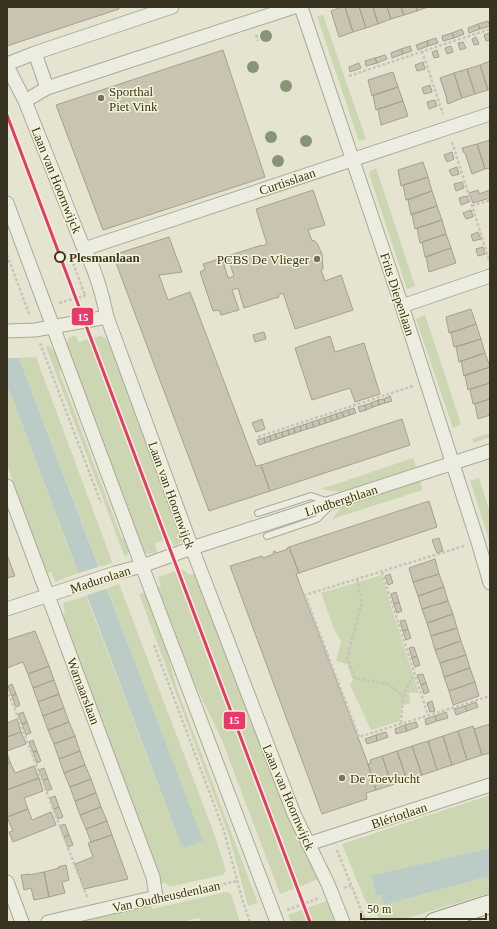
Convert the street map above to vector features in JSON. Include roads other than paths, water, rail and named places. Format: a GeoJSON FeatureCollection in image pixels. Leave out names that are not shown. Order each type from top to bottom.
{"type":"FeatureCollection","features":[{"type":"Feature","properties":{"kind":"main road"},"geometry":{"type":"LineString","coordinates":[[434,922],[490,904]]}},
{"type":"Feature","properties":{"kind":"street"},"geometry":{"type":"LineString","coordinates":[[7,65],[35,53],[172,7]]}},
{"type":"Feature","properties":{"kind":"street"},"geometry":{"type":"LineString","coordinates":[[26,101],[47,88],[294,7]]}},
{"type":"Feature","properties":{"kind":"street","name":"Frits Diepenlaan"},"geometry":{"type":"LineString","coordinates":[[301,7],[402,306],[490,583]]}},
{"type":"Feature","properties":{"kind":"street"},"geometry":{"type":"LineString","coordinates":[[35,53],[47,88]]}},
{"type":"Feature","properties":{"kind":"street","name":"Laan van Hoornwijck"},"geometry":{"type":"LineString","coordinates":[[7,65],[26,101],[84,249],[92,263],[107,317],[192,548],[294,814],[332,893],[343,922]]}},
{"type":"Feature","properties":{"kind":"street","name":"Curtisslaan"},"geometry":{"type":"LineString","coordinates":[[84,249],[490,114]]}},
{"type":"Feature","properties":{"kind":"street"},"geometry":{"type":"LineString","coordinates":[[7,203],[142,566],[276,918]]}},
{"type":"Feature","properties":{"kind":"street"},"geometry":{"type":"LineString","coordinates":[[402,306],[490,276]]}},
{"type":"Feature","properties":{"kind":"street"},"geometry":{"type":"LineString","coordinates":[[7,331],[35,330],[107,317]]}},
{"type":"Feature","properties":{"kind":"street","name":"Lindberghlaan"},"geometry":{"type":"LineString","coordinates":[[192,548],[490,451]]}},
{"type":"Feature","properties":{"kind":"street","name":"Warnaarslaan"},"geometry":{"type":"LineString","coordinates":[[7,486],[153,877],[156,897]]}},
{"type":"Feature","properties":{"kind":"street","name":"Madurolaan"},"geometry":{"type":"LineString","coordinates":[[7,610],[192,548]]}},
{"type":"Feature","properties":{"kind":"street","name":"Blériotlaan"},"geometry":{"type":"LineString","coordinates":[[308,844],[332,838],[490,785]]}},
{"type":"Feature","properties":{"kind":"street"},"geometry":{"type":"LineString","coordinates":[[7,882],[22,922]]}},
{"type":"Feature","properties":{"kind":"street","name":"Van Oudheusdenlaan"},"geometry":{"type":"LineString","coordinates":[[48,922],[156,897]]}},
{"type":"Feature","properties":{"kind":"lane"},"geometry":{"type":"LineString","coordinates":[[258,513],[311,496],[332,503],[318,519],[267,536]]}},
{"type":"Feature","properties":{"kind":"place","name":"Sporthal Piet Vink"},"geometry":{"type":"Point","coordinates":[101,98]}},
{"type":"Feature","properties":{"kind":"place","name":"Plesmanlaan"},"geometry":{"type":"Point","coordinates":[60,257]}},
{"type":"Feature","properties":{"kind":"place","name":"PCBS De Vlieger"},"geometry":{"type":"Point","coordinates":[317,259]}},
{"type":"Feature","properties":{"kind":"place","name":"De Toevlucht"},"geometry":{"type":"Point","coordinates":[342,778]}}]}
